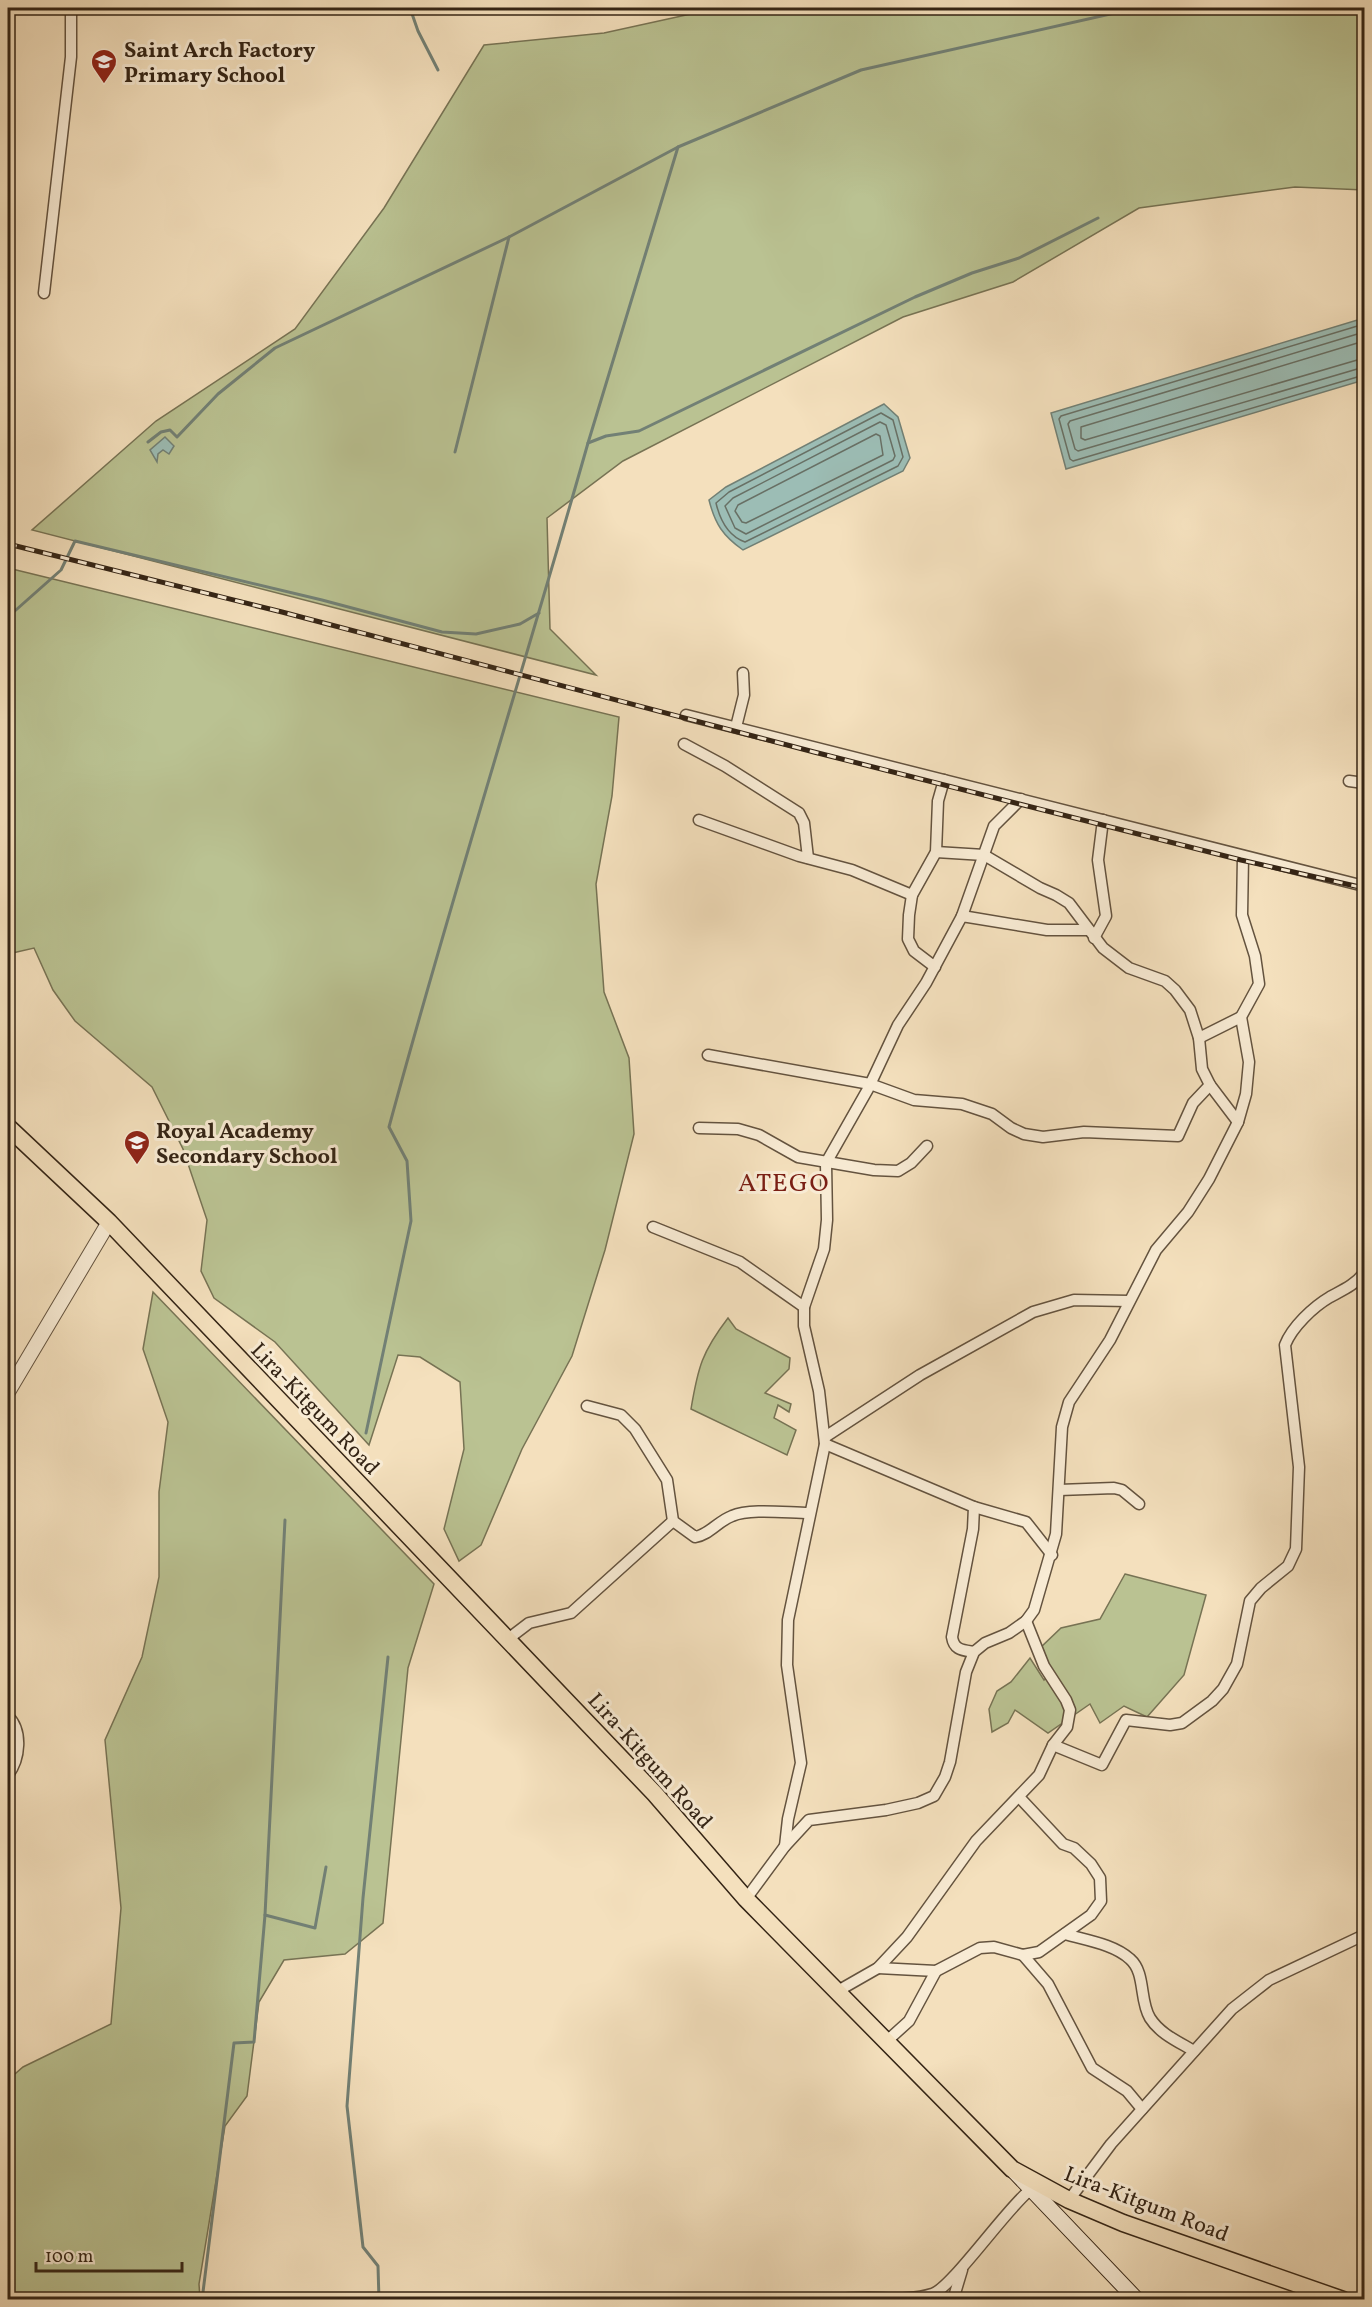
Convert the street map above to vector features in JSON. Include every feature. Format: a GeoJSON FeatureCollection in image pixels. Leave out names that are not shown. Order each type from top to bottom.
{"type":"FeatureCollection","features":[{"type":"Feature","properties":{"kind":"main road","name":"Lira-Kitgum Road"},"geometry":{"type":"LineString","coordinates":[[8,1127],[109,1222],[655,1794],[746,1899],[836,1992],[888,2040],[927,2084],[1012,2169],[1069,2200],[1123,2223],[1343,2300]]}},
{"type":"Feature","properties":{"kind":"main road"},"geometry":{"type":"LineString","coordinates":[[1012,2169],[1029,2190],[1137,2300]]}},
{"type":"Feature","properties":{"kind":"street"},"geometry":{"type":"LineString","coordinates":[[44,293],[71,57],[71,8]]}},
{"type":"Feature","properties":{"kind":"street"},"geometry":{"type":"LineString","coordinates":[[736,727],[744,695],[743,673]]}},
{"type":"Feature","properties":{"kind":"street"},"geometry":{"type":"LineString","coordinates":[[686,715],[1365,886]]}},
{"type":"Feature","properties":{"kind":"street"},"geometry":{"type":"LineString","coordinates":[[684,744],[726,766],[799,813],[804,823],[808,858]]}},
{"type":"Feature","properties":{"kind":"street"},"geometry":{"type":"LineString","coordinates":[[935,967],[914,951],[908,939],[912,895],[936,852],[938,801],[944,780]]}},
{"type":"Feature","properties":{"kind":"street"},"geometry":{"type":"LineString","coordinates":[[1349,781],[1365,783]]}},
{"type":"Feature","properties":{"kind":"street"},"geometry":{"type":"LineString","coordinates":[[785,1846],[788,1819],[801,1763],[787,1665],[788,1620],[825,1440],[819,1391],[806,1344],[804,1306],[825,1249],[826,1163],[870,1084],[898,1025],[935,967],[962,916],[999,818],[1021,799]]}},
{"type":"Feature","properties":{"kind":"street"},"geometry":{"type":"LineString","coordinates":[[699,820],[808,858],[879,879],[912,895]]}},
{"type":"Feature","properties":{"kind":"street"},"geometry":{"type":"LineString","coordinates":[[1091,934],[1106,916],[1098,860],[1103,820]]}},
{"type":"Feature","properties":{"kind":"street"},"geometry":{"type":"LineString","coordinates":[[936,852],[984,855],[1069,903],[1091,934],[1129,968],[1165,981],[1190,1010],[1199,1038],[1202,1069],[1210,1085],[1238,1122]]}},
{"type":"Feature","properties":{"kind":"street"},"geometry":{"type":"LineString","coordinates":[[1199,1038],[1241,1017],[1259,984],[1254,956],[1242,915],[1243,856]]}},
{"type":"Feature","properties":{"kind":"street"},"geometry":{"type":"LineString","coordinates":[[962,916],[1047,930],[1091,934]]}},
{"type":"Feature","properties":{"kind":"street"},"geometry":{"type":"LineString","coordinates":[[746,1899],[785,1846],[812,1818],[885,1810],[918,1803],[934,1796],[945,1778],[952,1755],[966,1672],[974,1652],[985,1643],[1009,1634],[1026,1621],[1034,1610],[1052,1555],[1059,1490],[1062,1427],[1069,1402],[1110,1340],[1156,1250],[1188,1212],[1209,1179],[1238,1122],[1249,1073],[1241,1017]]}},
{"type":"Feature","properties":{"kind":"street"},"geometry":{"type":"LineString","coordinates":[[708,1055],[870,1084],[914,1100],[962,1104],[992,1114],[1011,1128],[1024,1134],[1043,1137],[1084,1132],[1178,1136],[1193,1103],[1210,1085]]}},
{"type":"Feature","properties":{"kind":"street"},"geometry":{"type":"LineString","coordinates":[[699,1128],[749,1132],[776,1143],[798,1157],[874,1170],[898,1171],[911,1163],[927,1146]]}},
{"type":"Feature","properties":{"kind":"street"},"geometry":{"type":"LineString","coordinates":[[8,1392],[109,1222]]}},
{"type":"Feature","properties":{"kind":"street"},"geometry":{"type":"LineString","coordinates":[[653,1227],[740,1262],[804,1306]]}},
{"type":"Feature","properties":{"kind":"street"},"geometry":{"type":"LineString","coordinates":[[1053,1745],[1102,1765],[1126,1720],[1170,1725],[1182,1723],[1223,1689],[1241,1652],[1250,1601],[1261,1588],[1288,1566],[1296,1550],[1299,1467],[1286,1345],[1289,1335],[1321,1304],[1358,1281],[1365,1273]]}},
{"type":"Feature","properties":{"kind":"street"},"geometry":{"type":"LineString","coordinates":[[825,1440],[920,1375],[1034,1312],[1074,1300],[1129,1301]]}},
{"type":"Feature","properties":{"kind":"street"},"geometry":{"type":"LineString","coordinates":[[587,1406],[621,1415],[635,1429],[667,1480],[673,1521],[695,1537],[703,1536],[723,1520],[738,1514],[809,1513]]}},
{"type":"Feature","properties":{"kind":"street"},"geometry":{"type":"LineString","coordinates":[[825,1440],[974,1507],[1026,1522],[1052,1555]]}},
{"type":"Feature","properties":{"kind":"street"},"geometry":{"type":"LineString","coordinates":[[1059,1490],[1114,1488],[1122,1490],[1139,1504]]}},
{"type":"Feature","properties":{"kind":"street"},"geometry":{"type":"LineString","coordinates":[[974,1507],[974,1529],[952,1637],[953,1644],[958,1650],[974,1652]]}},
{"type":"Feature","properties":{"kind":"street"},"geometry":{"type":"LineString","coordinates":[[508,1639],[529,1623],[571,1613],[673,1521]]}},
{"type":"Feature","properties":{"kind":"street"},"geometry":{"type":"LineString","coordinates":[[836,1992],[878,1968],[907,1937],[976,1841],[1039,1774],[1053,1745],[1066,1727],[1070,1710],[1044,1666],[1026,1621]]}},
{"type":"Feature","properties":{"kind":"street"},"geometry":{"type":"LineString","coordinates":[[8,1716],[15,1726],[17,1741],[14,1766],[8,1775]]}},
{"type":"Feature","properties":{"kind":"street"},"geometry":{"type":"LineString","coordinates":[[878,1968],[936,1971],[980,1948],[994,1947],[1023,1955],[1039,1952],[1091,1915],[1101,1901],[1100,1878],[1091,1864],[1074,1848],[1064,1844],[1018,1797]]}},
{"type":"Feature","properties":{"kind":"street"},"geometry":{"type":"LineString","coordinates":[[1065,1934],[1114,1949],[1129,1957],[1138,1969],[1143,2003],[1150,2019],[1159,2029],[1194,2051]]}},
{"type":"Feature","properties":{"kind":"street"},"geometry":{"type":"LineString","coordinates":[[1069,2200],[1111,2144],[1221,2020],[1269,1980],[1365,1935]]}},
{"type":"Feature","properties":{"kind":"street"},"geometry":{"type":"LineString","coordinates":[[1023,1955],[1048,1984],[1092,2068],[1127,2091],[1142,2109]]}},
{"type":"Feature","properties":{"kind":"street"},"geometry":{"type":"LineString","coordinates":[[888,2040],[909,2021],[936,1971]]}},
{"type":"Feature","properties":{"kind":"street"},"geometry":{"type":"LineString","coordinates":[[836,2300],[935,2294],[943,2289],[1012,2206],[1029,2190]]}},
{"type":"Feature","properties":{"kind":"street"},"geometry":{"type":"LineString","coordinates":[[953,2300],[963,2264]]}},
{"type":"Feature","properties":{"kind":"green space"},"geometry":{"type":"Polygon","coordinates":[[[718,8],[1364,8],[1364,190],[1295,187],[1139,208],[1013,282],[903,317],[623,461],[547,518],[550,629],[596,675],[32,530],[156,421],[295,329],[384,208],[484,45],[604,33],[718,8]]]}},
{"type":"Feature","properties":{"kind":"green space"},"geometry":{"type":"Polygon","coordinates":[[[8,568],[619,717],[612,796],[596,884],[604,992],[629,1058],[634,1134],[605,1250],[572,1356],[522,1449],[481,1545],[459,1561],[444,1529],[464,1449],[460,1382],[420,1357],[398,1355],[369,1445],[275,1342],[214,1298],[201,1271],[207,1220],[183,1149],[152,1087],[75,1021],[53,990],[34,948],[8,954],[8,568]]]}},
{"type":"Feature","properties":{"kind":"green space"},"geometry":{"type":"Polygon","coordinates":[[[153,1292],[434,1584],[408,1668],[383,1923],[345,1954],[284,1960],[259,2002],[247,2096],[225,2126],[199,2284],[200,2299],[8,2299],[8,2080],[23,2067],[111,2024],[121,1908],[105,1740],[142,1657],[159,1577],[159,1492],[168,1422],[143,1349],[153,1292]]]}},
{"type":"Feature","properties":{"kind":"green space"},"geometry":{"type":"Polygon","coordinates":[[[728,1318],[736,1329],[790,1358],[789,1369],[765,1393],[791,1404],[789,1412],[778,1405],[774,1418],[796,1430],[787,1455],[691,1409],[702,1361],[728,1318]]]}},
{"type":"Feature","properties":{"kind":"green space"},"geometry":{"type":"Polygon","coordinates":[[[1125,1574],[1206,1595],[1184,1675],[1147,1717],[1124,1706],[1100,1723],[1090,1704],[1048,1733],[1015,1710],[1008,1723],[992,1732],[989,1709],[997,1691],[1011,1682],[1030,1658],[1044,1680],[1051,1673],[1038,1650],[1061,1628],[1100,1619],[1125,1574]]]}},
{"type":"Feature","properties":{"kind":"water"},"geometry":{"type":"Polygon","coordinates":[[[1364,318],[1364,380],[1066,469],[1051,413],[1364,318]]]}},
{"type":"Feature","properties":{"kind":"water"},"geometry":{"type":"Polygon","coordinates":[[[884,404],[898,417],[910,458],[903,471],[743,550],[730,540],[717,523],[709,500],[726,487],[884,404]]]}},
{"type":"Feature","properties":{"kind":"water"},"geometry":{"type":"Polygon","coordinates":[[[165,437],[174,446],[169,454],[163,450],[158,454],[157,462],[150,450],[165,437]]]}},
{"type":"Feature","properties":{"kind":"waterway"},"geometry":{"type":"LineString","coordinates":[[410,8],[418,31],[438,70]]}},
{"type":"Feature","properties":{"kind":"waterway"},"geometry":{"type":"LineString","coordinates":[[148,442],[161,432],[170,430],[177,437],[218,394],[275,348],[509,237],[678,147],[861,70],[1137,8]]}},
{"type":"Feature","properties":{"kind":"waterway"},"geometry":{"type":"LineString","coordinates":[[588,443],[678,147]]}},
{"type":"Feature","properties":{"kind":"waterway"},"geometry":{"type":"LineString","coordinates":[[366,1433],[411,1221],[407,1161],[389,1127],[588,443],[606,436],[639,431],[915,297],[972,273],[1019,258],[1098,218]]}},
{"type":"Feature","properties":{"kind":"waterway"},"geometry":{"type":"LineString","coordinates":[[455,452],[509,237]]}},
{"type":"Feature","properties":{"kind":"waterway"},"geometry":{"type":"LineString","coordinates":[[8,617],[61,570],[75,541],[322,600],[442,632],[476,634],[520,624],[539,613]]}},
{"type":"Feature","properties":{"kind":"waterway"},"geometry":{"type":"LineString","coordinates":[[265,1915],[285,1520]]}},
{"type":"Feature","properties":{"kind":"waterway"},"geometry":{"type":"LineString","coordinates":[[379,2300],[378,2266],[363,2247],[347,2106],[363,1898],[388,1657]]}},
{"type":"Feature","properties":{"kind":"waterway"},"geometry":{"type":"LineString","coordinates":[[202,2300],[234,2043],[254,2042],[265,1915],[315,1928],[326,1867]]}},
{"type":"Feature","properties":{"kind":"railway"},"geometry":{"type":"LineString","coordinates":[[8,544],[282,612],[814,752],[1241,860],[1364,888]]}},
{"type":"Feature","properties":{"kind":"place","name":"Saint Arch Factory Primary School"},"geometry":{"type":"Point","coordinates":[104,85]}},
{"type":"Feature","properties":{"kind":"place","name":"Royal Academy Secondary School"},"geometry":{"type":"Point","coordinates":[137,1166]}},
{"type":"Feature","properties":{"kind":"district","name":"ATEGO"},"geometry":{"type":"Point","coordinates":[784,1182]}}]}
